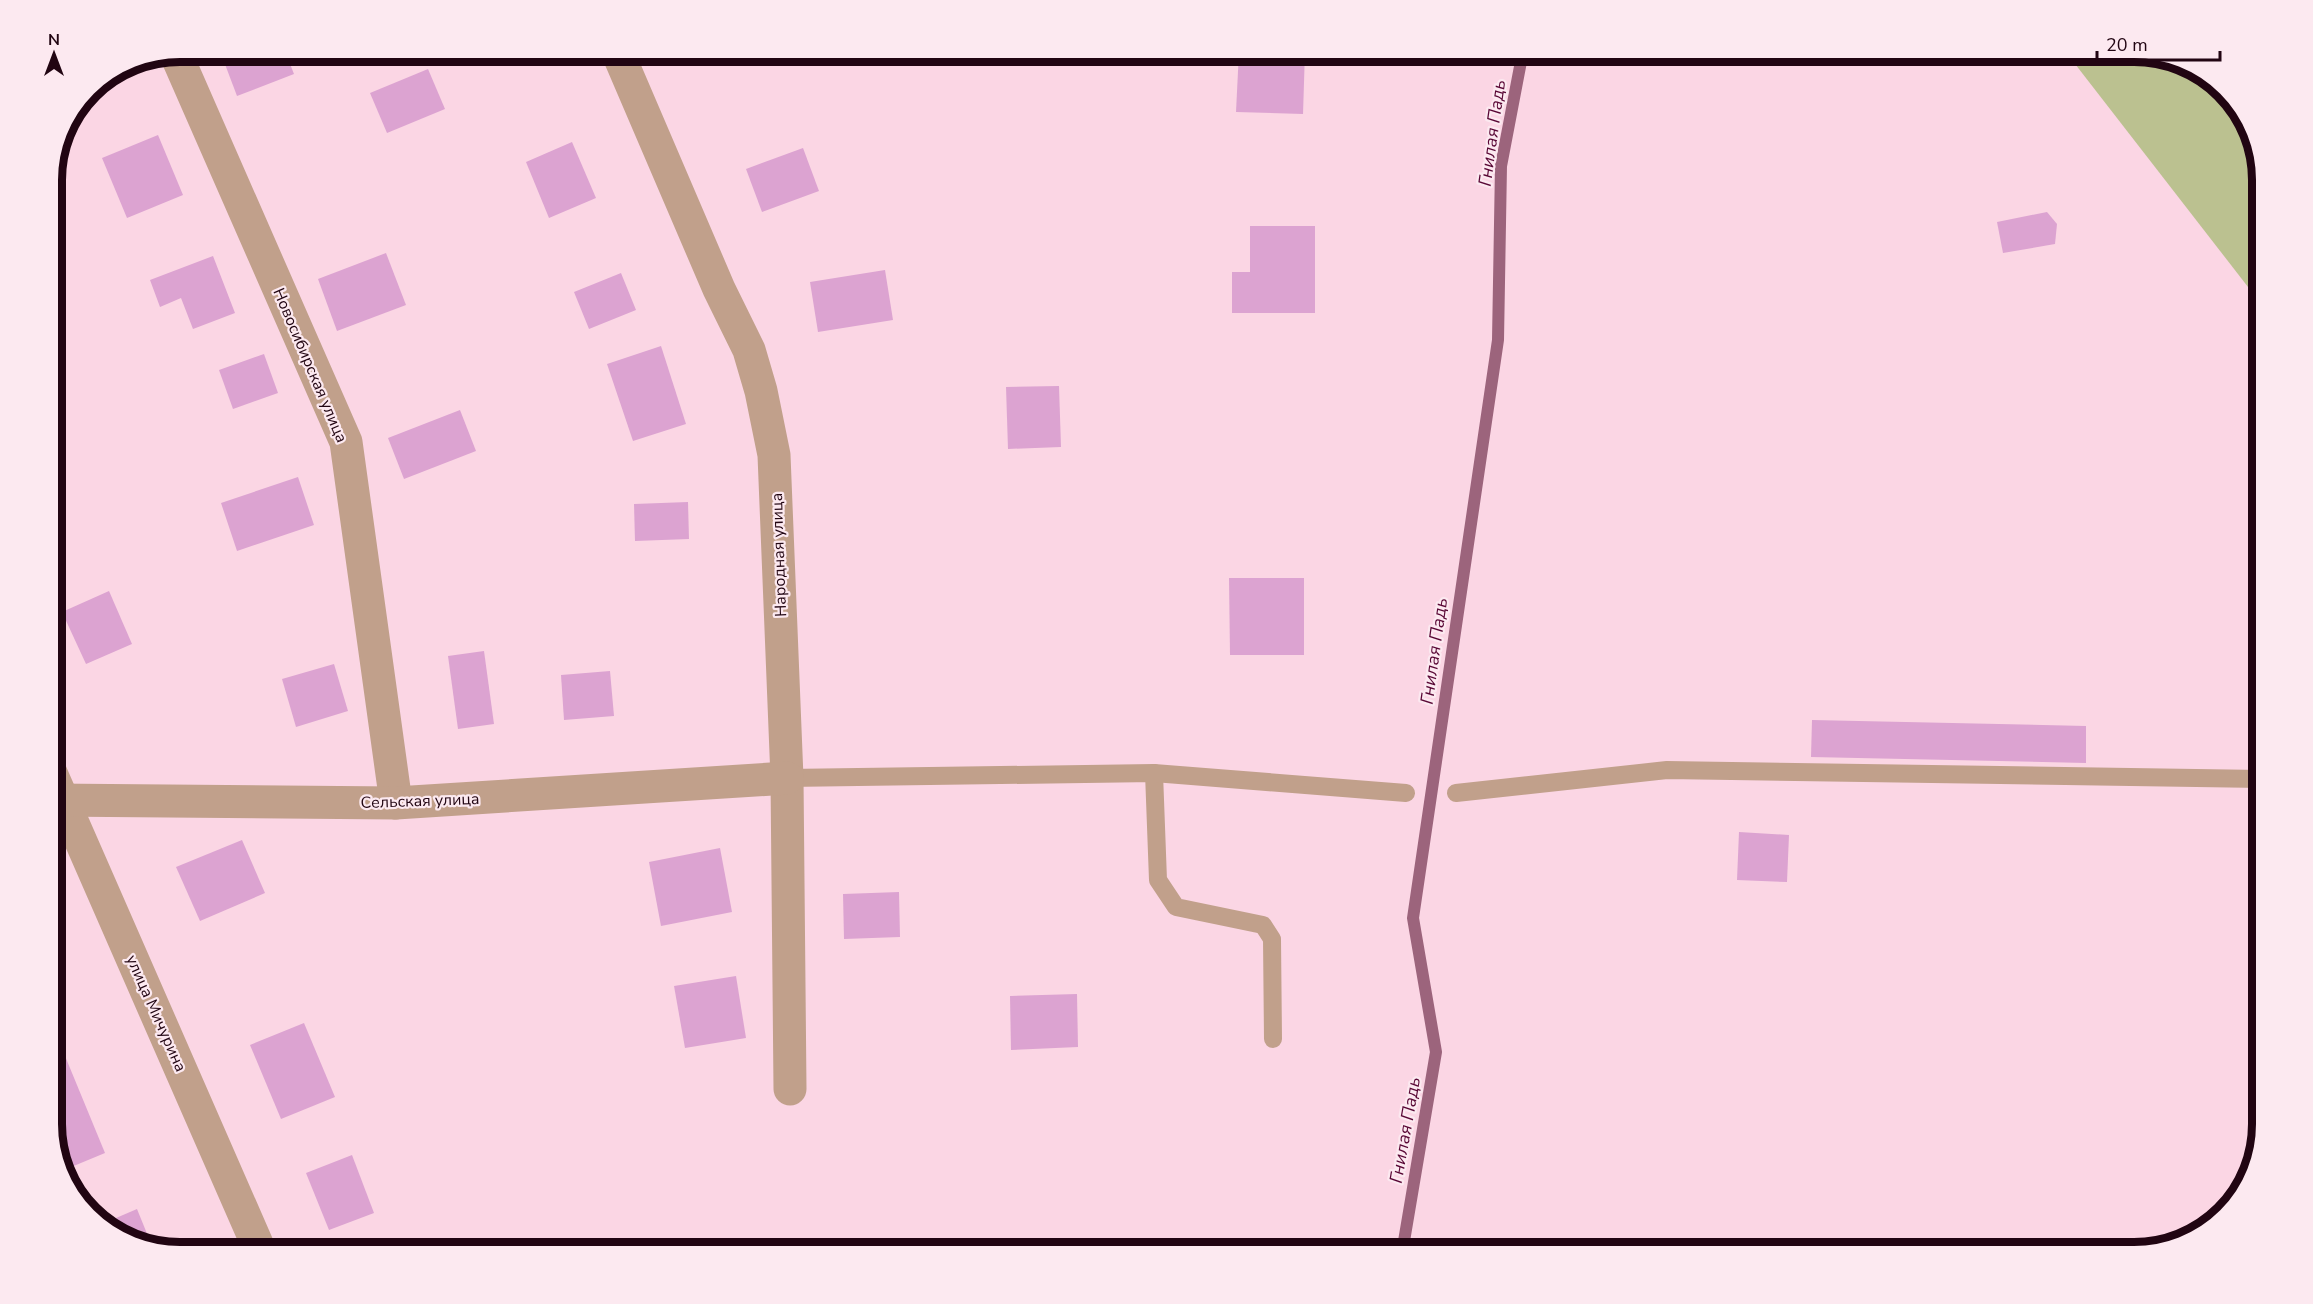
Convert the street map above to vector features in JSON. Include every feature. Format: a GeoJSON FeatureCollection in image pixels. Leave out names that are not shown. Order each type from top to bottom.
{"type":"FeatureCollection","features":[{"type":"Feature","properties":{"kind":"street","name":"Новосибирская улица"},"geometry":{"type":"LineString","coordinates":[[180,62],[346,442],[396,803]]}},
{"type":"Feature","properties":{"kind":"street","name":"Народная улица"},"geometry":{"type":"LineString","coordinates":[[622,62],[719,290],[749,350],[761,391],[774,455],[787,778],[790,1089]]}},
{"type":"Feature","properties":{"kind":"street","name":"Сельская улица"},"geometry":{"type":"LineString","coordinates":[[62,791],[396,803],[787,778]]}},
{"type":"Feature","properties":{"kind":"street","name":"улица Мичурина"},"geometry":{"type":"LineString","coordinates":[[62,807],[256,1242]]}},
{"type":"Feature","properties":{"kind":"lane"},"geometry":{"type":"LineString","coordinates":[[1456,794],[1667,770],[2252,778]]}},
{"type":"Feature","properties":{"kind":"lane"},"geometry":{"type":"LineString","coordinates":[[1154,773],[1158,880],[1176,907],[1263,925],[1272,939],[1273,1039]]}},
{"type":"Feature","properties":{"kind":"lane"},"geometry":{"type":"LineString","coordinates":[[787,778],[1154,773],[1406,793]]}},
{"type":"Feature","properties":{"kind":"green space"},"geometry":{"type":"Polygon","coordinates":[[[2074,62],[2149,63],[2179,70],[2205,86],[2232,114],[2245,142],[2251,172],[2251,291],[2074,62]]]}},
{"type":"Feature","properties":{"kind":"building"},"geometry":{"type":"Polygon","coordinates":[[[224,62],[289,62],[294,74],[237,96],[224,62]]]}},
{"type":"Feature","properties":{"kind":"building"},"geometry":{"type":"Polygon","coordinates":[[[1238,62],[1305,62],[1303,114],[1236,112],[1238,62]]]}},
{"type":"Feature","properties":{"kind":"building"},"geometry":{"type":"Polygon","coordinates":[[[428,69],[445,109],[387,133],[370,93],[428,69]]]}},
{"type":"Feature","properties":{"kind":"building"},"geometry":{"type":"Polygon","coordinates":[[[158,135],[183,195],[127,218],[102,158],[158,135]]]}},
{"type":"Feature","properties":{"kind":"building"},"geometry":{"type":"Polygon","coordinates":[[[572,142],[596,198],[549,218],[526,162],[572,142]]]}},
{"type":"Feature","properties":{"kind":"building"},"geometry":{"type":"Polygon","coordinates":[[[803,148],[819,191],[762,212],[746,169],[803,148]]]}},
{"type":"Feature","properties":{"kind":"building"},"geometry":{"type":"Polygon","coordinates":[[[2047,212],[2057,224],[2055,244],[2003,253],[1997,222],[2047,212]]]}},
{"type":"Feature","properties":{"kind":"building"},"geometry":{"type":"Polygon","coordinates":[[[1250,226],[1315,226],[1315,313],[1232,313],[1232,272],[1250,272],[1250,226]]]}},
{"type":"Feature","properties":{"kind":"building"},"geometry":{"type":"Polygon","coordinates":[[[386,253],[406,305],[337,331],[318,279],[386,253]]]}},
{"type":"Feature","properties":{"kind":"building"},"geometry":{"type":"Polygon","coordinates":[[[213,256],[235,313],[193,329],[181,298],[160,307],[150,280],[213,256]]]}},
{"type":"Feature","properties":{"kind":"building"},"geometry":{"type":"Polygon","coordinates":[[[885,270],[893,320],[818,332],[810,282],[885,270]]]}},
{"type":"Feature","properties":{"kind":"building"},"geometry":{"type":"Polygon","coordinates":[[[621,273],[636,310],[589,329],[574,292],[621,273]]]}},
{"type":"Feature","properties":{"kind":"building"},"geometry":{"type":"Polygon","coordinates":[[[661,346],[686,424],[633,441],[607,364],[661,346]]]}},
{"type":"Feature","properties":{"kind":"building"},"geometry":{"type":"Polygon","coordinates":[[[264,354],[278,393],[233,409],[219,370],[264,354]]]}},
{"type":"Feature","properties":{"kind":"building"},"geometry":{"type":"Polygon","coordinates":[[[1059,386],[1061,447],[1008,449],[1006,387],[1059,386]]]}},
{"type":"Feature","properties":{"kind":"building"},"geometry":{"type":"Polygon","coordinates":[[[460,410],[476,451],[404,479],[388,438],[460,410]]]}},
{"type":"Feature","properties":{"kind":"building"},"geometry":{"type":"Polygon","coordinates":[[[298,477],[314,525],[237,551],[221,503],[298,477]]]}},
{"type":"Feature","properties":{"kind":"building"},"geometry":{"type":"Polygon","coordinates":[[[688,502],[689,539],[635,541],[634,504],[688,502]]]}},
{"type":"Feature","properties":{"kind":"building"},"geometry":{"type":"Polygon","coordinates":[[[1229,578],[1304,578],[1304,655],[1230,655],[1229,578]]]}},
{"type":"Feature","properties":{"kind":"building"},"geometry":{"type":"Polygon","coordinates":[[[109,591],[132,644],[86,664],[62,612],[109,591]]]}},
{"type":"Feature","properties":{"kind":"building"},"geometry":{"type":"Polygon","coordinates":[[[484,651],[494,724],[458,729],[448,656],[484,651]]]}},
{"type":"Feature","properties":{"kind":"building"},"geometry":{"type":"Polygon","coordinates":[[[334,664],[348,711],[296,727],[282,679],[334,664]]]}},
{"type":"Feature","properties":{"kind":"building"},"geometry":{"type":"Polygon","coordinates":[[[610,671],[614,716],[564,720],[561,675],[610,671]]]}},
{"type":"Feature","properties":{"kind":"building"},"geometry":{"type":"Polygon","coordinates":[[[1812,720],[2086,726],[2086,763],[1811,757],[1812,720]]]}},
{"type":"Feature","properties":{"kind":"building"},"geometry":{"type":"Polygon","coordinates":[[[1739,832],[1789,835],[1787,882],[1737,880],[1739,832]]]}},
{"type":"Feature","properties":{"kind":"building"},"geometry":{"type":"Polygon","coordinates":[[[242,840],[265,893],[200,921],[176,867],[242,840]]]}},
{"type":"Feature","properties":{"kind":"building"},"geometry":{"type":"Polygon","coordinates":[[[720,848],[732,912],[661,926],[649,862],[720,848]]]}},
{"type":"Feature","properties":{"kind":"building"},"geometry":{"type":"Polygon","coordinates":[[[899,892],[900,937],[844,939],[843,894],[899,892]]]}},
{"type":"Feature","properties":{"kind":"building"},"geometry":{"type":"Polygon","coordinates":[[[736,976],[746,1038],[685,1048],[674,986],[736,976]]]}},
{"type":"Feature","properties":{"kind":"building"},"geometry":{"type":"Polygon","coordinates":[[[1077,994],[1078,1047],[1011,1050],[1010,996],[1077,994]]]}},
{"type":"Feature","properties":{"kind":"building"},"geometry":{"type":"Polygon","coordinates":[[[304,1023],[335,1097],[281,1119],[250,1045],[304,1023]]]}},
{"type":"Feature","properties":{"kind":"building"},"geometry":{"type":"Polygon","coordinates":[[[62,1049],[105,1153],[70,1167],[62,1132],[62,1049]]]}},
{"type":"Feature","properties":{"kind":"building"},"geometry":{"type":"Polygon","coordinates":[[[352,1155],[374,1213],[329,1230],[306,1173],[352,1155]]]}},
{"type":"Feature","properties":{"kind":"building"},"geometry":{"type":"Polygon","coordinates":[[[137,1209],[149,1238],[134,1234],[111,1220],[137,1209]]]}},
{"type":"Feature","properties":{"kind":"waterway","name":"Гнилая Падь"},"geometry":{"type":"LineString","coordinates":[[1404,1242],[1436,1052],[1413,918],[1498,340],[1501,166],[1521,62]]}}]}
